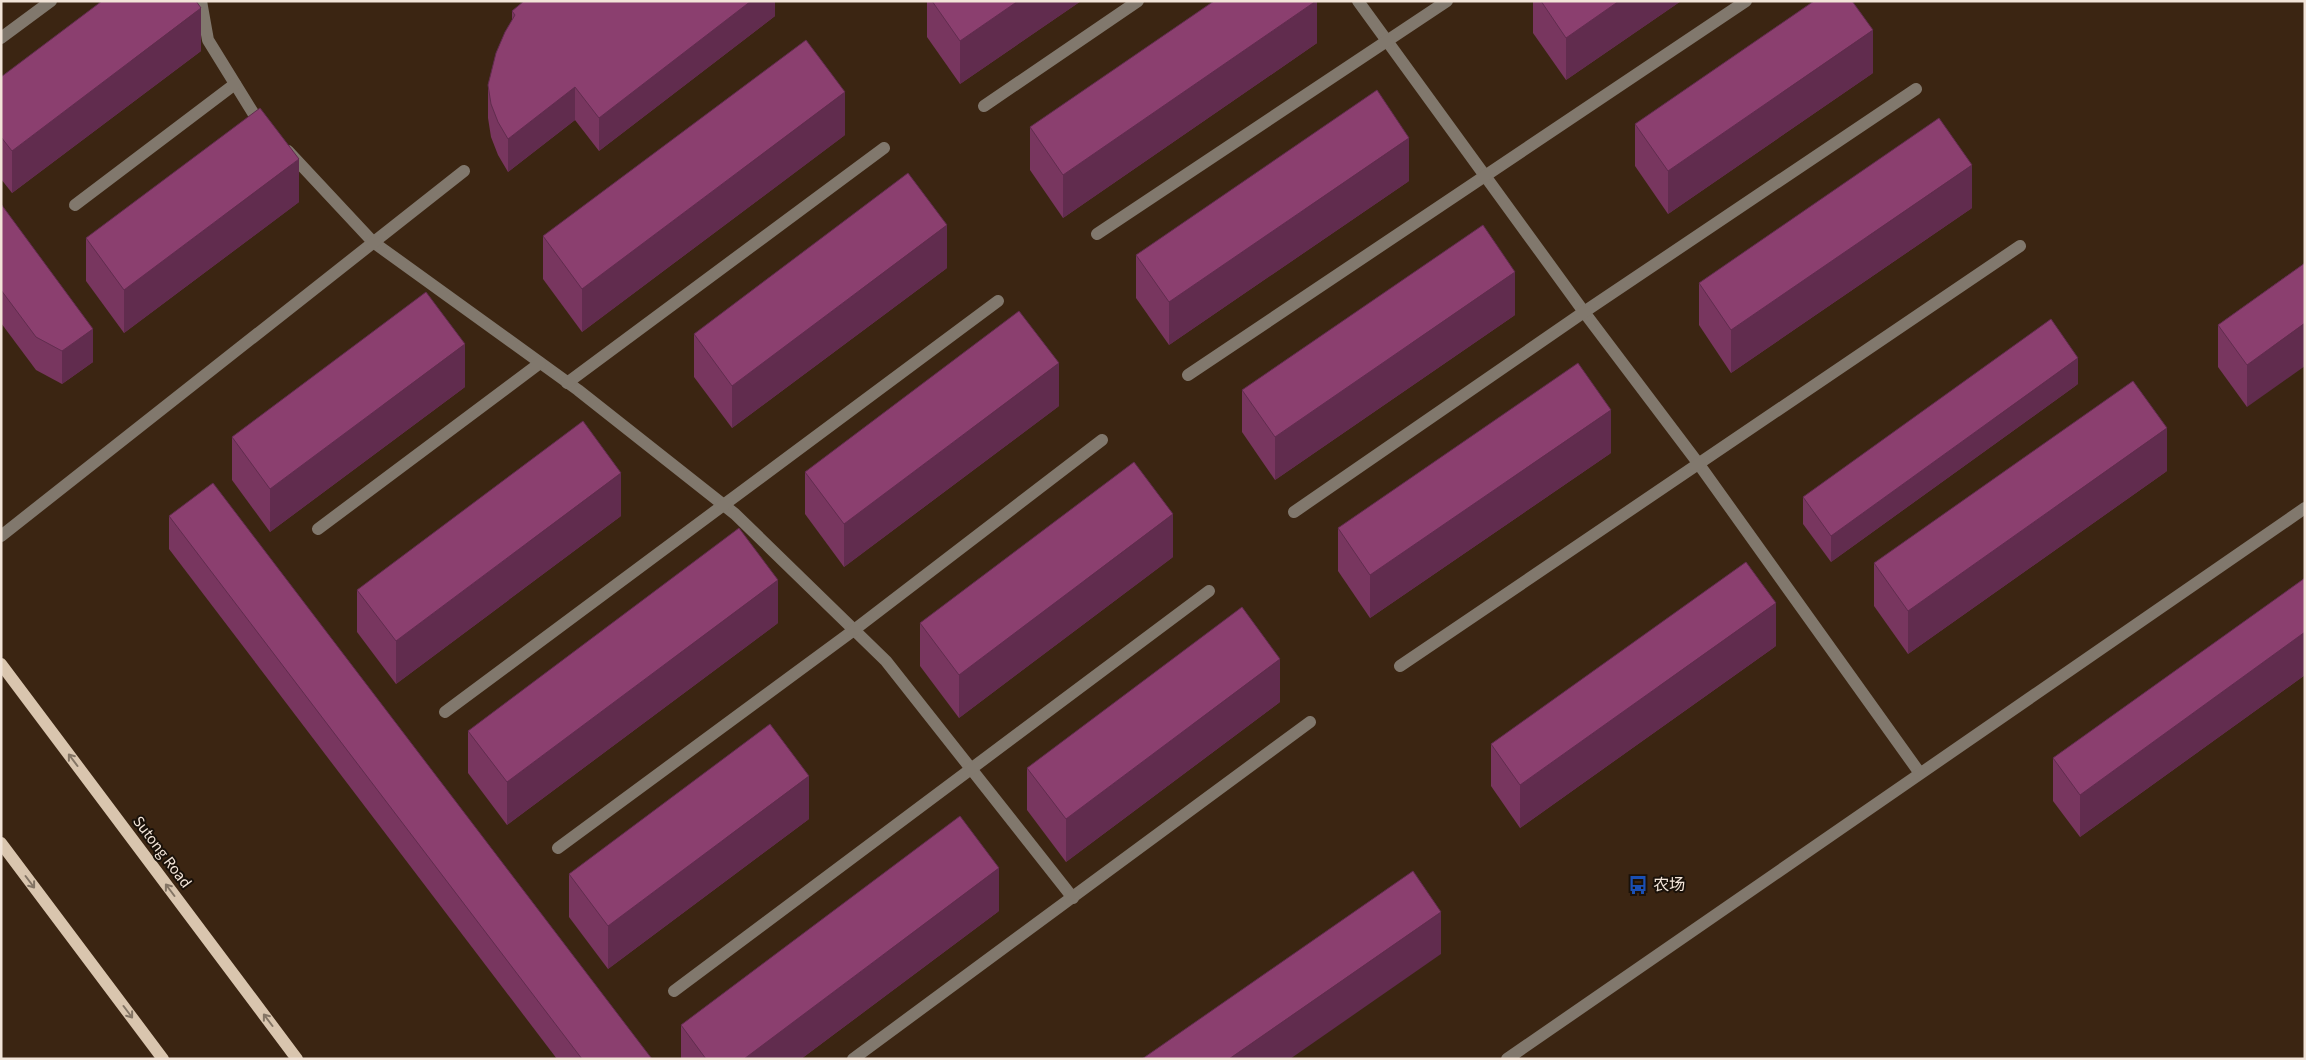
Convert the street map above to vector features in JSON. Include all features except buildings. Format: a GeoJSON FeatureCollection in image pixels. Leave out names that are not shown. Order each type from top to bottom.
{"type":"FeatureCollection","features":[{"type":"Feature","properties":{"kind":"main road","name":"Sutong Road"},"geometry":{"type":"LineString","coordinates":[[1,664],[297,1059]]}},
{"type":"Feature","properties":{"kind":"main road"},"geometry":{"type":"LineString","coordinates":[[1,843],[163,1059]]}},
{"type":"Feature","properties":{"kind":"street"},"geometry":{"type":"LineString","coordinates":[[1,38],[51,1]]}},
{"type":"Feature","properties":{"kind":"street"},"geometry":{"type":"LineString","coordinates":[[201,1],[208,40],[255,116],[373,242],[567,383],[734,514],[886,662],[1073,898]]}},
{"type":"Feature","properties":{"kind":"street"},"geometry":{"type":"LineString","coordinates":[[984,106],[1138,1]]}},
{"type":"Feature","properties":{"kind":"street"},"geometry":{"type":"LineString","coordinates":[[1358,1],[1584,312],[1698,463],[1919,772]]}},
{"type":"Feature","properties":{"kind":"street"},"geometry":{"type":"LineString","coordinates":[[1097,234],[1447,1]]}},
{"type":"Feature","properties":{"kind":"street"},"geometry":{"type":"LineString","coordinates":[[1188,375],[1746,1]]}},
{"type":"Feature","properties":{"kind":"street"},"geometry":{"type":"LineString","coordinates":[[75,205],[235,84]]}},
{"type":"Feature","properties":{"kind":"street"},"geometry":{"type":"LineString","coordinates":[[1294,512],[1584,312],[1916,89]]}},
{"type":"Feature","properties":{"kind":"street"},"geometry":{"type":"LineString","coordinates":[[567,383],[884,148]]}},
{"type":"Feature","properties":{"kind":"street"},"geometry":{"type":"LineString","coordinates":[[1,536],[464,171]]}},
{"type":"Feature","properties":{"kind":"street"},"geometry":{"type":"LineString","coordinates":[[1400,666],[2020,246]]}},
{"type":"Feature","properties":{"kind":"street"},"geometry":{"type":"LineString","coordinates":[[446,712],[722,504],[998,301]]}},
{"type":"Feature","properties":{"kind":"street"},"geometry":{"type":"LineString","coordinates":[[318,529],[540,363]]}},
{"type":"Feature","properties":{"kind":"street"},"geometry":{"type":"LineString","coordinates":[[558,848],[854,630],[1102,440]]}},
{"type":"Feature","properties":{"kind":"street"},"geometry":{"type":"LineString","coordinates":[[1507,1059],[1919,772],[2305,508]]}},
{"type":"Feature","properties":{"kind":"street"},"geometry":{"type":"LineString","coordinates":[[674,992],[1209,591]]}},
{"type":"Feature","properties":{"kind":"street"},"geometry":{"type":"LineString","coordinates":[[853,1059],[1310,722]]}},
{"type":"Feature","properties":{"kind":"place","name":"农场"},"geometry":{"type":"Point","coordinates":[1638,885]}}]}
